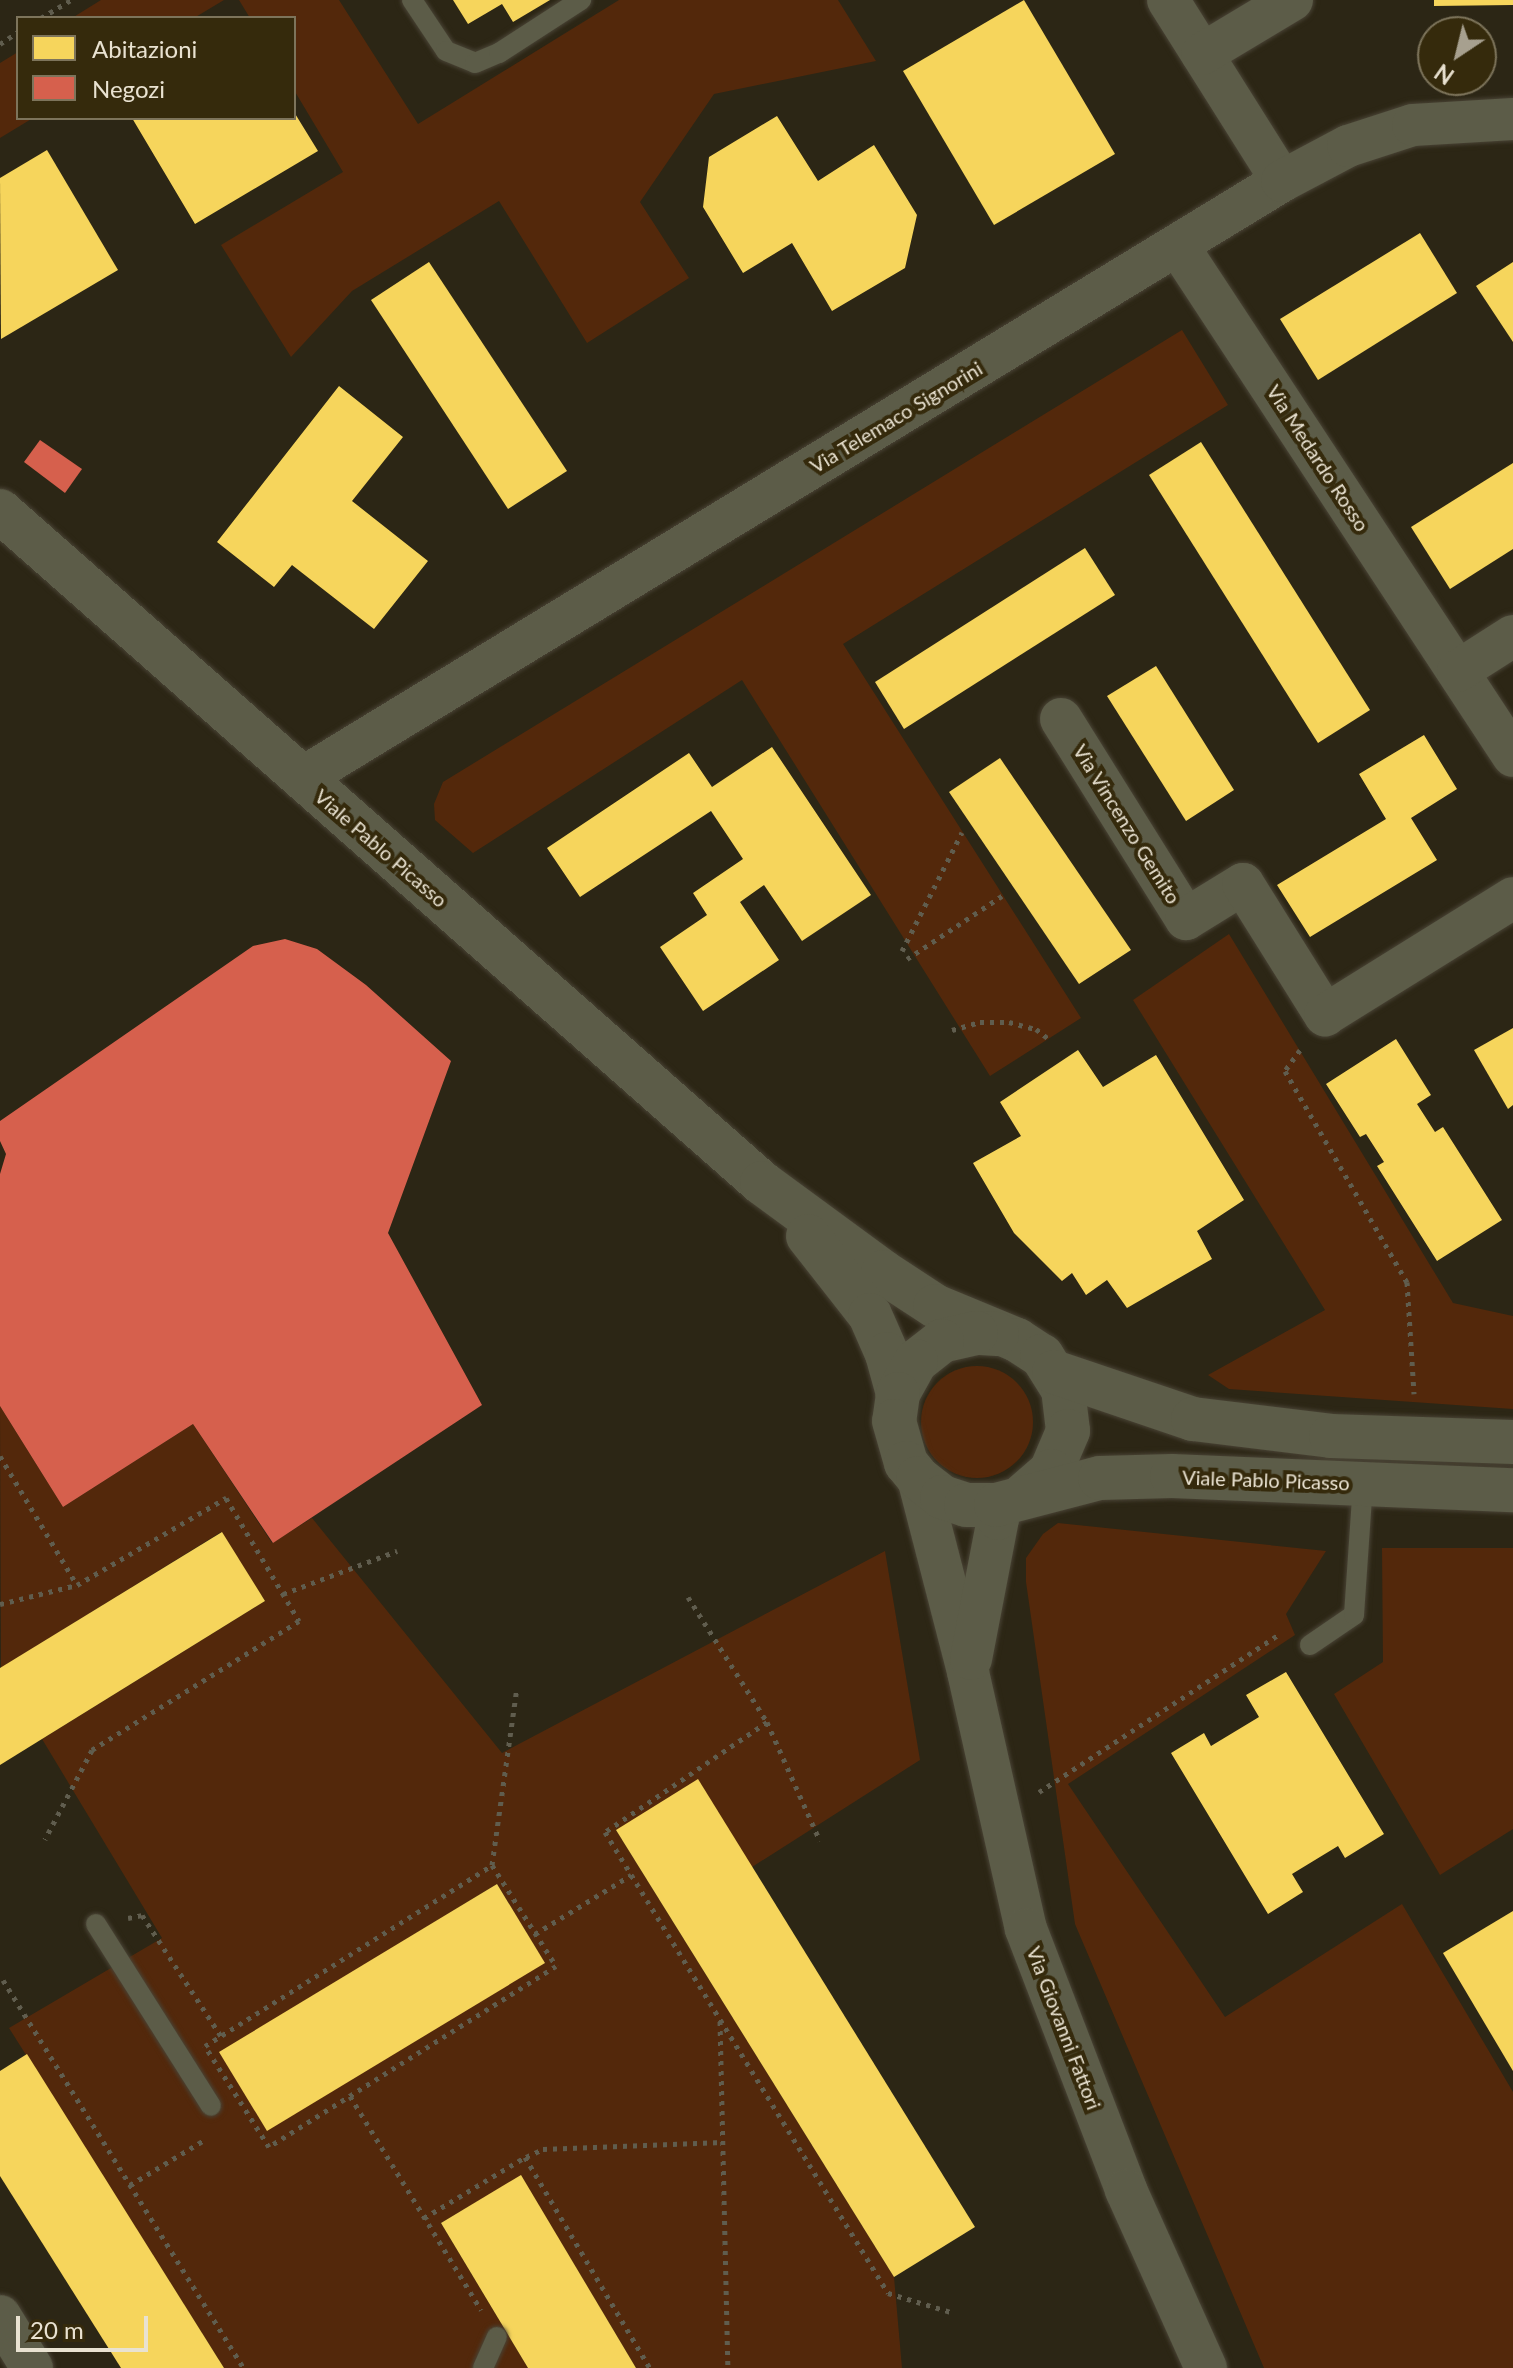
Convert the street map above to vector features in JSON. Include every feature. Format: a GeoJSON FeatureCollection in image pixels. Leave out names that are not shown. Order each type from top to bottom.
{"type":"FeatureCollection","features":[{"type":"Feature","properties":{"kind":"street"},"geometry":{"type":"LineString","coordinates":[[1168,0],[1282,181]]}},
{"type":"Feature","properties":{"kind":"street"},"geometry":{"type":"LineString","coordinates":[[1202,54],[1292,0]]}},
{"type":"Feature","properties":{"kind":"street","name":"Via Telemaco Signorini"},"geometry":{"type":"LineString","coordinates":[[302,778],[1282,181],[1348,146],[1413,125],[1513,119]]}},
{"type":"Feature","properties":{"kind":"street","name":"Via Medardo Rosso"},"geometry":{"type":"LineString","coordinates":[[1178,246],[1513,756]]}},
{"type":"Feature","properties":{"kind":"street","name":"Viale Pablo Picasso"},"geometry":{"type":"LineString","coordinates":[[0,511],[762,1183],[883,1272],[935,1306],[1030,1347],[1054,1372],[1193,1419],[1331,1436],[1513,1442]]}},
{"type":"Feature","properties":{"kind":"street"},"geometry":{"type":"LineString","coordinates":[[1458,671],[1513,636]]}},
{"type":"Feature","properties":{"kind":"street","name":"Via Vincenzo Gemito"},"geometry":{"type":"LineString","coordinates":[[1061,719],[1186,919],[1243,884],[1325,1015]]}},
{"type":"Feature","properties":{"kind":"street"},"geometry":{"type":"LineString","coordinates":[[1325,1015],[1513,898]]}},
{"type":"Feature","properties":{"kind":"street","name":"Viale Pablo Picasso"},"geometry":{"type":"LineString","coordinates":[[762,1183],[870,1315],[887,1354],[898,1394]]}},
{"type":"Feature","properties":{"kind":"street","name":"Viale Pablo Picasso"},"geometry":{"type":"LineString","coordinates":[[997,1334],[966,1334],[942,1341],[916,1361],[898,1394],[894,1421],[898,1445],[918,1478],[942,1497],[954,1501],[1009,1501],[1100,1478],[1172,1476],[1513,1490]]}},
{"type":"Feature","properties":{"kind":"street"},"geometry":{"type":"LineString","coordinates":[[1009,1501],[1051,1471],[1068,1431],[1063,1389],[1054,1372]]}},
{"type":"Feature","properties":{"kind":"street","name":"Via Giovanni Fattori"},"geometry":{"type":"LineString","coordinates":[[918,1478],[968,1672],[1026,1929],[1126,2190],[1206,2368]]}},
{"type":"Feature","properties":{"kind":"street","name":"Via Giovanni Fattori"},"geometry":{"type":"LineString","coordinates":[[968,1672],[998,1519],[1009,1501]]}},
{"type":"Feature","properties":{"kind":"street"},"geometry":{"type":"LineString","coordinates":[[0,2316],[32,2368]]}},
{"type":"Feature","properties":{"kind":"lane"},"geometry":{"type":"LineString","coordinates":[[412,0],[446,51],[475,63],[499,53],[581,0]]}},
{"type":"Feature","properties":{"kind":"lane"},"geometry":{"type":"LineString","coordinates":[[1317,1640],[1354,1615],[1363,1484]]}},
{"type":"Feature","properties":{"kind":"lane"},"geometry":{"type":"LineString","coordinates":[[96,1924],[211,2106]]}},
{"type":"Feature","properties":{"kind":"lane"},"geometry":{"type":"LineString","coordinates":[[483,2368],[497,2337]]}},
{"type":"Feature","properties":{"kind":"path"},"geometry":{"type":"LineString","coordinates":[[44,16],[71,0]]}},
{"type":"Feature","properties":{"kind":"path"},"geometry":{"type":"LineString","coordinates":[[902,951],[962,832]]}},
{"type":"Feature","properties":{"kind":"path"},"geometry":{"type":"LineString","coordinates":[[907,959],[1002,896]]}},
{"type":"Feature","properties":{"kind":"path"},"geometry":{"type":"LineString","coordinates":[[1325,1015],[1285,1071],[1407,1282],[1417,1439]]}},
{"type":"Feature","properties":{"kind":"path"},"geometry":{"type":"LineString","coordinates":[[952,1030],[980,1022],[1009,1022],[1036,1029],[1049,1039]]}},
{"type":"Feature","properties":{"kind":"path"},"geometry":{"type":"LineString","coordinates":[[0,1456],[77,1585]]}},
{"type":"Feature","properties":{"kind":"path"},"geometry":{"type":"LineString","coordinates":[[0,1604],[77,1585],[226,1498],[299,1621],[92,1750],[45,1839]]}},
{"type":"Feature","properties":{"kind":"path"},"geometry":{"type":"LineString","coordinates":[[283,1594],[397,1551]]}},
{"type":"Feature","properties":{"kind":"path"},"geometry":{"type":"LineString","coordinates":[[688,1597],[767,1722],[820,1841]]}},
{"type":"Feature","properties":{"kind":"path"},"geometry":{"type":"LineString","coordinates":[[999,1818],[1298,1621],[1317,1640]]}},
{"type":"Feature","properties":{"kind":"path"},"geometry":{"type":"LineString","coordinates":[[492,1865],[205,2046],[269,2147],[556,1966],[492,1865],[517,1688]]}},
{"type":"Feature","properties":{"kind":"path"},"geometry":{"type":"LineString","coordinates":[[767,1722],[605,1832],[888,2293],[951,2312]]}},
{"type":"Feature","properties":{"kind":"path"},"geometry":{"type":"LineString","coordinates":[[535,1934],[631,1875]]}},
{"type":"Feature","properties":{"kind":"path"},"geometry":{"type":"LineString","coordinates":[[96,1924],[142,1915],[221,2036]]}},
{"type":"Feature","properties":{"kind":"path"},"geometry":{"type":"LineString","coordinates":[[3,1980],[244,2368]]}},
{"type":"Feature","properties":{"kind":"path"},"geometry":{"type":"LineString","coordinates":[[720,2020],[728,2368]]}},
{"type":"Feature","properties":{"kind":"path"},"geometry":{"type":"LineString","coordinates":[[350,2096],[497,2337]]}},
{"type":"Feature","properties":{"kind":"path"},"geometry":{"type":"LineString","coordinates":[[234,2122],[247,2114]]}},
{"type":"Feature","properties":{"kind":"path"},"geometry":{"type":"LineString","coordinates":[[130,2185],[208,2137]]}},
{"type":"Feature","properties":{"kind":"path"},"geometry":{"type":"LineString","coordinates":[[424,2218],[543,2149],[723,2142]]}},
{"type":"Feature","properties":{"kind":"path"},"geometry":{"type":"LineString","coordinates":[[525,2157],[650,2368]]}},
{"type":"Feature","properties":{"kind":"shaded area"},"geometry":{"type":"Polygon","coordinates":[[[101,0],[224,0],[197,16],[75,16],[101,0]]]}},
{"type":"Feature","properties":{"kind":"shaded area"},"geometry":{"type":"Polygon","coordinates":[[[239,0],[339,0],[418,124],[619,0],[838,0],[876,61],[714,94],[640,202],[689,278],[587,343],[499,201],[352,291],[291,357],[221,245],[343,172],[296,93],[296,16],[249,16],[239,0]]]}},
{"type":"Feature","properties":{"kind":"shaded area"},"geometry":{"type":"Polygon","coordinates":[[[16,53],[16,120],[30,120],[0,138],[0,63],[16,53]]]}},
{"type":"Feature","properties":{"kind":"shaded area"},"geometry":{"type":"Polygon","coordinates":[[[1182,330],[1228,405],[843,644],[1081,1018],[990,1076],[742,680],[473,853],[435,820],[434,804],[443,782],[1182,330]]]}},
{"type":"Feature","properties":{"kind":"shaded area"},"geometry":{"type":"Polygon","coordinates":[[[1229,934],[1453,1303],[1513,1316],[1513,1409],[1229,1389],[1208,1375],[1325,1310],[1133,1000],[1229,934]]]}},
{"type":"Feature","properties":{"kind":"shaded area"},"geometry":{"type":"Polygon","coordinates":[[[977,1366],[998,1370],[1017,1382],[1029,1401],[1033,1422],[1029,1443],[1017,1462],[998,1474],[977,1478],[956,1474],[937,1462],[925,1443],[921,1422],[925,1401],[937,1382],[956,1370],[977,1366]]]}},
{"type":"Feature","properties":{"kind":"shaded area"},"geometry":{"type":"Polygon","coordinates":[[[0,1406],[63,1507],[193,1424],[272,1543],[312,1518],[502,1753],[885,1551],[920,1760],[752,1867],[616,1830],[894,2277],[902,2368],[636,2368],[521,2176],[441,2223],[528,2368],[224,2368],[9,2028],[162,1938],[42,1739],[265,1601],[221,1532],[1,1668],[0,1406]],[[497,1884],[220,2053],[267,2130],[544,1962],[497,1884]]]}},
{"type":"Feature","properties":{"kind":"shaded area"},"geometry":{"type":"Polygon","coordinates":[[[1058,1523],[1326,1551],[1286,1614],[1295,1635],[1068,1784],[1225,2017],[1402,1904],[1513,2092],[1513,2368],[1264,2368],[1075,1924],[1026,1582],[1026,1558],[1043,1534],[1058,1523]]]}},
{"type":"Feature","properties":{"kind":"shaded area"},"geometry":{"type":"Polygon","coordinates":[[[1382,1548],[1513,1548],[1513,1829],[1440,1875],[1334,1694],[1383,1662],[1382,1548]]]}},
{"type":"Feature","properties":{"kind":"building: Abitazioni"},"geometry":{"type":"Polygon","coordinates":[[[453,0],[550,0],[513,22],[502,4],[468,24],[453,0]]]}},
{"type":"Feature","properties":{"kind":"building: Abitazioni"},"geometry":{"type":"Polygon","coordinates":[[[1024,0],[1115,154],[994,225],[903,71],[1024,0]]]}},
{"type":"Feature","properties":{"kind":"building: Abitazioni"},"geometry":{"type":"Polygon","coordinates":[[[1434,0],[1513,0],[1513,5],[1434,6],[1434,0]]]}},
{"type":"Feature","properties":{"kind":"building: Abitazioni"},"geometry":{"type":"Polygon","coordinates":[[[296,115],[318,151],[195,224],[133,120],[296,120],[296,115]]]}},
{"type":"Feature","properties":{"kind":"building: Abitazioni"},"geometry":{"type":"Polygon","coordinates":[[[777,116],[818,181],[874,145],[917,215],[905,268],[832,311],[792,243],[743,273],[703,207],[709,157],[777,116]]]}},
{"type":"Feature","properties":{"kind":"building: Abitazioni"},"geometry":{"type":"Polygon","coordinates":[[[47,150],[118,270],[1,339],[0,178],[47,150]]]}},
{"type":"Feature","properties":{"kind":"building: Abitazioni"},"geometry":{"type":"Polygon","coordinates":[[[1420,233],[1457,293],[1318,380],[1280,319],[1420,233]]]}},
{"type":"Feature","properties":{"kind":"building: Abitazioni"},"geometry":{"type":"Polygon","coordinates":[[[429,262],[567,471],[508,509],[371,300],[429,262]]]}},
{"type":"Feature","properties":{"kind":"building: Abitazioni"},"geometry":{"type":"Polygon","coordinates":[[[1513,262],[1513,342],[1476,286],[1513,262]]]}},
{"type":"Feature","properties":{"kind":"building: Abitazioni"},"geometry":{"type":"Polygon","coordinates":[[[339,386],[403,437],[352,501],[428,561],[374,629],[292,565],[274,587],[217,542],[339,386]]]}},
{"type":"Feature","properties":{"kind":"building: Abitazioni"},"geometry":{"type":"Polygon","coordinates":[[[1201,442],[1370,710],[1318,743],[1149,475],[1201,442]]]}},
{"type":"Feature","properties":{"kind":"building: Abitazioni"},"geometry":{"type":"Polygon","coordinates":[[[1513,463],[1513,549],[1450,589],[1411,527],[1513,463]]]}},
{"type":"Feature","properties":{"kind":"building: Abitazioni"},"geometry":{"type":"Polygon","coordinates":[[[1085,548],[1115,595],[904,729],[875,682],[1085,548]]]}},
{"type":"Feature","properties":{"kind":"building: Abitazioni"},"geometry":{"type":"Polygon","coordinates":[[[1156,666],[1234,790],[1186,821],[1107,696],[1156,666]]]}},
{"type":"Feature","properties":{"kind":"building: Abitazioni"},"geometry":{"type":"Polygon","coordinates":[[[1424,735],[1457,789],[1411,818],[1437,860],[1310,937],[1277,885],[1386,819],[1359,774],[1424,735]]]}},
{"type":"Feature","properties":{"kind":"building: Abitazioni"},"geometry":{"type":"Polygon","coordinates":[[[772,747],[871,895],[802,941],[764,885],[740,902],[779,960],[703,1011],[660,947],[707,915],[693,893],[743,859],[711,811],[580,897],[547,848],[689,753],[712,787],[772,747]]]}},
{"type":"Feature","properties":{"kind":"building: Abitazioni"},"geometry":{"type":"Polygon","coordinates":[[[1000,758],[1131,950],[1079,984],[949,792],[1000,758]]]}},
{"type":"Feature","properties":{"kind":"building: Abitazioni"},"geometry":{"type":"Polygon","coordinates":[[[1513,1028],[1513,1105],[1508,1109],[1474,1050],[1513,1028]]]}},
{"type":"Feature","properties":{"kind":"building: Abitazioni"},"geometry":{"type":"Polygon","coordinates":[[[1396,1039],[1431,1095],[1417,1104],[1435,1132],[1443,1127],[1502,1220],[1437,1261],[1377,1166],[1384,1162],[1366,1134],[1360,1137],[1326,1084],[1396,1039]]]}},
{"type":"Feature","properties":{"kind":"building: Abitazioni"},"geometry":{"type":"Polygon","coordinates":[[[1078,1050],[1103,1087],[1156,1055],[1244,1200],[1197,1231],[1212,1259],[1127,1308],[1107,1280],[1086,1295],[1072,1273],[1062,1281],[1014,1233],[973,1163],[1021,1136],[1000,1102],[1078,1050]]]}},
{"type":"Feature","properties":{"kind":"building: Abitazioni"},"geometry":{"type":"Polygon","coordinates":[[[222,1532],[265,1601],[0,1765],[0,1668],[222,1532]]]}},
{"type":"Feature","properties":{"kind":"building: Abitazioni"},"geometry":{"type":"Polygon","coordinates":[[[1286,1672],[1384,1834],[1345,1858],[1338,1846],[1292,1874],[1303,1892],[1268,1914],[1171,1753],[1204,1733],[1211,1746],[1259,1717],[1246,1695],[1286,1672]]]}},
{"type":"Feature","properties":{"kind":"building: Abitazioni"},"geometry":{"type":"Polygon","coordinates":[[[698,1779],[975,2227],[894,2277],[616,1830],[698,1779]]]}},
{"type":"Feature","properties":{"kind":"building: Abitazioni"},"geometry":{"type":"Polygon","coordinates":[[[497,1884],[545,1963],[267,2131],[219,2052],[497,1884]]]}},
{"type":"Feature","properties":{"kind":"building: Abitazioni"},"geometry":{"type":"Polygon","coordinates":[[[1513,1911],[1513,2071],[1443,1953],[1513,1911]]]}},
{"type":"Feature","properties":{"kind":"building: Abitazioni"},"geometry":{"type":"Polygon","coordinates":[[[27,2054],[224,2368],[121,2368],[0,2176],[0,2071],[27,2054]]]}},
{"type":"Feature","properties":{"kind":"building: Abitazioni"},"geometry":{"type":"Polygon","coordinates":[[[521,2175],[636,2368],[528,2368],[441,2223],[521,2175]]]}},
{"type":"Feature","properties":{"kind":"building: Negozi"},"geometry":{"type":"Polygon","coordinates":[[[40,440],[82,469],[65,493],[24,462],[40,440]]]}},
{"type":"Feature","properties":{"kind":"building: Negozi"},"geometry":{"type":"Polygon","coordinates":[[[285,939],[317,949],[366,985],[451,1061],[388,1233],[482,1405],[273,1543],[193,1424],[63,1507],[0,1406],[0,1174],[6,1154],[0,1141],[0,1121],[253,946],[285,939]]]}}]}
